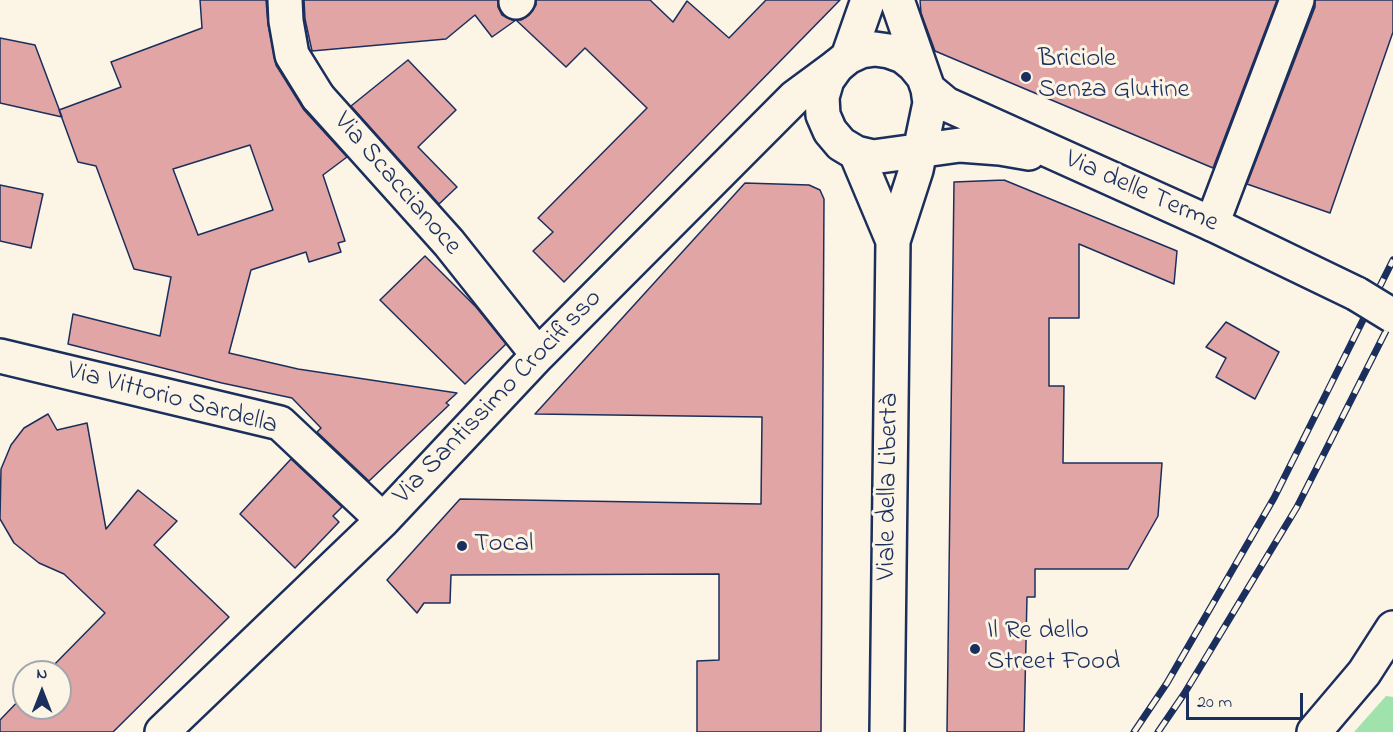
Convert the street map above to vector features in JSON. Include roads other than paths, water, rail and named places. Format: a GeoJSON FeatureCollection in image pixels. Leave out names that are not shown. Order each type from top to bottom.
{"type":"FeatureCollection","features":[{"type":"Feature","properties":{"kind":"street","name":"Via Scaccianoce"},"geometry":{"type":"LineString","coordinates":[[285,0],[292,55],[318,97],[449,243],[538,355]]}},
{"type":"Feature","properties":{"kind":"street"},"geometry":{"type":"LineString","coordinates":[[868,0],[842,61],[827,80],[822,97],[823,115],[830,131],[841,144],[856,153],[873,157],[960,145],[1000,148],[1067,159]]}},
{"type":"Feature","properties":{"kind":"street"},"geometry":{"type":"LineString","coordinates":[[889,155],[914,142],[923,130],[926,94],[897,0]]}},
{"type":"Feature","properties":{"kind":"street"},"geometry":{"type":"LineString","coordinates":[[1212,224],[1297,0]]}},
{"type":"Feature","properties":{"kind":"street","name":"Via delle Terme"},"geometry":{"type":"LineString","coordinates":[[842,61],[861,51],[875,49],[903,56],[914,65],[926,94],[1212,224],[1357,294],[1393,316]]}},
{"type":"Feature","properties":{"kind":"street","name":"Via Santissimo Crocifisso"},"geometry":{"type":"LineString","coordinates":[[162,732],[383,520],[538,355],[795,97],[842,61]]}},
{"type":"Feature","properties":{"kind":"street"},"geometry":{"type":"LineString","coordinates":[[893,242],[921,150],[926,94]]}},
{"type":"Feature","properties":{"kind":"street"},"geometry":{"type":"LineString","coordinates":[[856,153],[893,242]]}},
{"type":"Feature","properties":{"kind":"street","name":"Viale della Libertà"},"geometry":{"type":"LineString","coordinates":[[887,732],[893,242]]}},
{"type":"Feature","properties":{"kind":"street","name":"Via Vittorio Sardella"},"geometry":{"type":"LineString","coordinates":[[0,356],[280,423],[383,520]]}},
{"type":"Feature","properties":{"kind":"street"},"geometry":{"type":"LineString","coordinates":[[1314,732],[1364,673],[1393,628]]}},
{"type":"Feature","properties":{"kind":"railway"},"geometry":{"type":"LineString","coordinates":[[1134,732],[1167,683],[1274,498],[1393,260]]}},
{"type":"Feature","properties":{"kind":"railway"},"geometry":{"type":"LineString","coordinates":[[1158,732],[1184,694],[1297,507],[1393,317]]}},
{"type":"Feature","properties":{"kind":"place","name":"Briciole Senza Glutine"},"geometry":{"type":"Point","coordinates":[1026,77]}},
{"type":"Feature","properties":{"kind":"place","name":"Tocal"},"geometry":{"type":"Point","coordinates":[462,546]}},
{"type":"Feature","properties":{"kind":"place","name":"Il Re dello Street Food"},"geometry":{"type":"Point","coordinates":[975,649]}}]}
